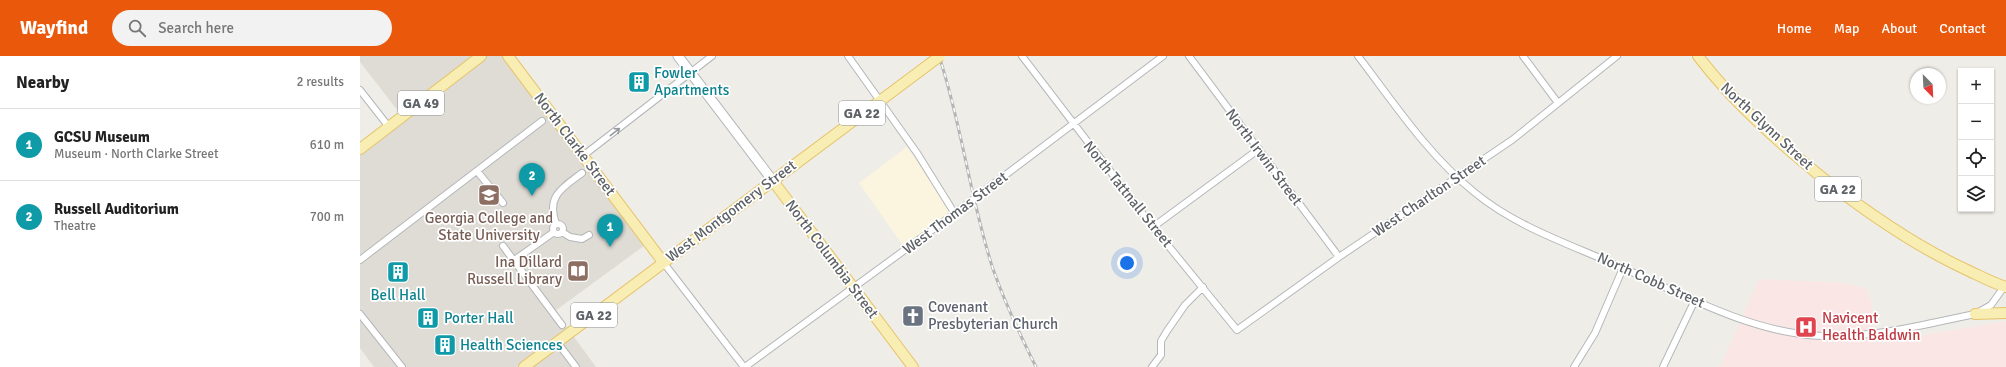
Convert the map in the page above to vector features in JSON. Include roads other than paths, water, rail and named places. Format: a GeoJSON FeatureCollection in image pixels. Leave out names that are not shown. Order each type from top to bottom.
{"type":"FeatureCollection","features":[{"type":"Feature","properties":{"kind":"main road","name":"GA 49"},"geometry":{"type":"LineString","coordinates":[[360,149],[481,56]]}},
{"type":"Feature","properties":{"kind":"main road","name":"North Clarke Street"},"geometry":{"type":"LineString","coordinates":[[508,56],[584,155],[663,262]]}},
{"type":"Feature","properties":{"kind":"main road","name":"West Montgomery Street"},"geometry":{"type":"LineString","coordinates":[[524,367],[879,100],[940,56]]}},
{"type":"Feature","properties":{"kind":"main road","name":"North Glynn Street"},"geometry":{"type":"LineString","coordinates":[[1698,56],[1760,124],[1788,150],[1855,203],[1900,235],[1933,254],[2006,288]]}},
{"type":"Feature","properties":{"kind":"main road","name":"North Columbia Street"},"geometry":{"type":"LineString","coordinates":[[772,181],[913,367]]}},
{"type":"Feature","properties":{"kind":"main road"},"geometry":{"type":"LineString","coordinates":[[1975,314],[2006,313]]}},
{"type":"Feature","properties":{"kind":"street","name":"North Columbia Street"},"geometry":{"type":"LineString","coordinates":[[678,56],[772,181]]}},
{"type":"Feature","properties":{"kind":"street"},"geometry":{"type":"LineString","coordinates":[[584,155],[712,56]]}},
{"type":"Feature","properties":{"kind":"street"},"geometry":{"type":"LineString","coordinates":[[848,56],[917,152],[955,214]]}},
{"type":"Feature","properties":{"kind":"street","name":"North Tattnall Street"},"geometry":{"type":"LineString","coordinates":[[1022,56],[1153,227],[1237,330]]}},
{"type":"Feature","properties":{"kind":"street","name":"West Thomas Street"},"geometry":{"type":"LineString","coordinates":[[744,367],[955,214],[1163,56]]}},
{"type":"Feature","properties":{"kind":"street","name":"North Irwin Street"},"geometry":{"type":"LineString","coordinates":[[1189,56],[1339,257]]}},
{"type":"Feature","properties":{"kind":"street","name":"North Cobb Street"},"geometry":{"type":"LineString","coordinates":[[1358,56],[1438,160],[1457,178],[1497,209],[1531,228],[1695,300],[1760,326],[1796,334],[1851,336],[1975,314],[1991,305],[2006,288]]}},
{"type":"Feature","properties":{"kind":"street"},"geometry":{"type":"LineString","coordinates":[[1523,56],[1558,103]]}},
{"type":"Feature","properties":{"kind":"street","name":"West Charlton Street"},"geometry":{"type":"LineString","coordinates":[[1237,330],[1339,257],[1512,140],[1617,56]]}},
{"type":"Feature","properties":{"kind":"street"},"geometry":{"type":"LineString","coordinates":[[360,90],[389,127]]}},
{"type":"Feature","properties":{"kind":"street"},"geometry":{"type":"LineString","coordinates":[[360,260],[542,121]]}},
{"type":"Feature","properties":{"kind":"street"},"geometry":{"type":"LineString","coordinates":[[1153,227],[1259,149]]}},
{"type":"Feature","properties":{"kind":"street"},"geometry":{"type":"LineString","coordinates":[[477,171],[503,203]]}},
{"type":"Feature","properties":{"kind":"street"},"geometry":{"type":"LineString","coordinates":[[554,232],[553,227],[556,224],[553,210],[554,199],[558,192],[582,173]]}},
{"type":"Feature","properties":{"kind":"street"},"geometry":{"type":"LineString","coordinates":[[556,224],[562,226],[562,232]]}},
{"type":"Feature","properties":{"kind":"street"},"geometry":{"type":"LineString","coordinates":[[513,261],[554,232],[558,234],[562,232],[570,237],[582,239],[589,235]]}},
{"type":"Feature","properties":{"kind":"street"},"geometry":{"type":"LineString","coordinates":[[503,246],[562,325]]}},
{"type":"Feature","properties":{"kind":"street","name":"North Clarke Street"},"geometry":{"type":"LineString","coordinates":[[663,262],[744,367]]}},
{"type":"Feature","properties":{"kind":"street"},"geometry":{"type":"LineString","coordinates":[[1574,367],[1595,333],[1624,268]]}},
{"type":"Feature","properties":{"kind":"street"},"geometry":{"type":"LineString","coordinates":[[1152,367],[1161,355],[1161,341],[1167,331],[1185,305],[1203,287]]}},
{"type":"Feature","properties":{"kind":"street"},"geometry":{"type":"LineString","coordinates":[[1663,367],[1695,300]]}},
{"type":"Feature","properties":{"kind":"street"},"geometry":{"type":"LineString","coordinates":[[361,318],[402,367]]}},
{"type":"Feature","properties":{"kind":"street"},"geometry":{"type":"LineString","coordinates":[[557,342],[576,367]]}},
{"type":"Feature","properties":{"kind":"railway"},"geometry":{"type":"LineString","coordinates":[[939,56],[954,109],[978,216],[993,269],[1013,319],[1036,367]]}},
{"type":"Feature","properties":{"kind":"place","name":"Fowler Apartments"},"geometry":{"type":"Point","coordinates":[639,82]}},
{"type":"Feature","properties":{"kind":"place","name":"Georgia College and State University"},"geometry":{"type":"Point","coordinates":[489,195]}},
{"type":"Feature","properties":{"kind":"place","name":"Russell Auditorium"},"geometry":{"type":"Point","coordinates":[532,196]}},
{"type":"Feature","properties":{"kind":"place","name":"GCSU Museum"},"geometry":{"type":"Point","coordinates":[610,247]}},
{"type":"Feature","properties":{"kind":"place","name":"Ina Dillard Russell Library"},"geometry":{"type":"Point","coordinates":[578,271]}},
{"type":"Feature","properties":{"kind":"place","name":"Bell Hall"},"geometry":{"type":"Point","coordinates":[398,272]}},
{"type":"Feature","properties":{"kind":"place","name":"Covenant Presbyterian Church"},"geometry":{"type":"Point","coordinates":[913,316]}},
{"type":"Feature","properties":{"kind":"place","name":"Porter Hall"},"geometry":{"type":"Point","coordinates":[428,318]}},
{"type":"Feature","properties":{"kind":"place","name":"Navicent Health Baldwin"},"geometry":{"type":"Point","coordinates":[1806,327]}},
{"type":"Feature","properties":{"kind":"place","name":"Health Sciences"},"geometry":{"type":"Point","coordinates":[445,345]}}]}
